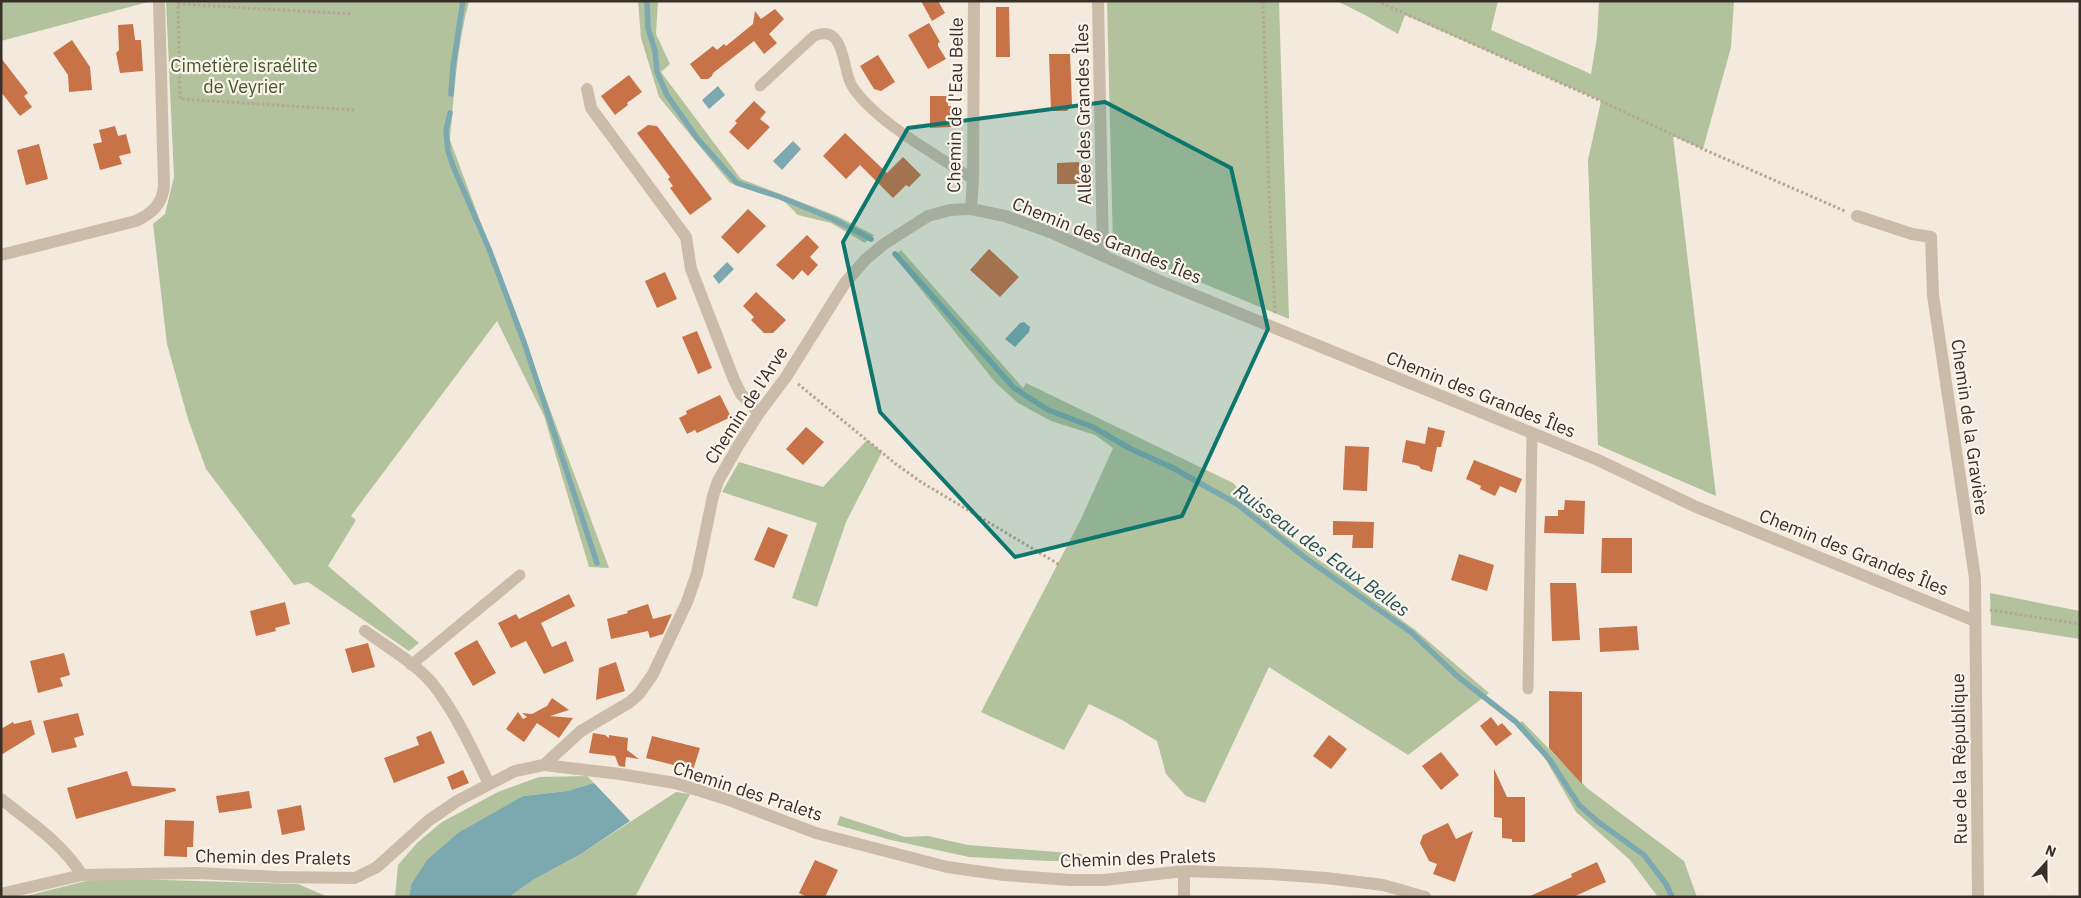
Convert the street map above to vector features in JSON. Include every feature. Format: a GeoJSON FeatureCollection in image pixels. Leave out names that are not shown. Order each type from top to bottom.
{"type":"FeatureCollection","features":[{"type":"Feature","properties":{"kind":"street"},"geometry":{"type":"LineString","coordinates":[[1,255],[136,221],[151,213],[158,206],[163,194],[164,185],[159,1]]}},
{"type":"Feature","properties":{"kind":"street","name":"Chemin de l'Eau Belle"},"geometry":{"type":"LineString","coordinates":[[971,209],[973,179],[974,1]]}},
{"type":"Feature","properties":{"kind":"street","name":"Allée des Grandes Îles"},"geometry":{"type":"LineString","coordinates":[[1098,1],[1103,256]]}},
{"type":"Feature","properties":{"kind":"street"},"geometry":{"type":"LineString","coordinates":[[587,89],[590,108],[686,237],[691,269],[734,380],[741,394],[759,413]]}},
{"type":"Feature","properties":{"kind":"street","name":"Chemin des Grandes Îles"},"geometry":{"type":"LineString","coordinates":[[971,209],[1005,216],[1025,223],[1272,327],[1598,460],[1694,506],[1975,621]]}},
{"type":"Feature","properties":{"kind":"street","name":"Chemin de l'Arve"},"geometry":{"type":"LineString","coordinates":[[544,765],[581,731],[634,698],[653,674],[673,633],[697,573],[713,496],[718,481],[759,413],[786,377],[839,292],[865,260],[884,244],[928,216],[950,210],[971,209]]}},
{"type":"Feature","properties":{"kind":"street","name":"Chemin de la Gravière"},"geometry":{"type":"LineString","coordinates":[[1857,216],[1912,234],[1931,237],[1933,295],[1975,578],[1975,621]]}},
{"type":"Feature","properties":{"kind":"street","name":"Rue de la République"},"geometry":{"type":"LineString","coordinates":[[1975,621],[1978,897]]}},
{"type":"Feature","properties":{"kind":"street"},"geometry":{"type":"LineString","coordinates":[[365,631],[412,665],[432,684],[443,700],[489,784]]}},
{"type":"Feature","properties":{"kind":"street","name":"Chemin des Pralets"},"geometry":{"type":"LineString","coordinates":[[1,894],[82,875],[197,874],[355,878],[377,867],[442,811],[515,771],[544,765],[620,774],[683,785],[816,833],[947,867],[1004,875],[1070,880],[1104,880],[1184,871],[1326,878],[1383,885],[1425,897]]}},
{"type":"Feature","properties":{"kind":"street"},"geometry":{"type":"LineString","coordinates":[[1,800],[51,838],[72,860],[82,875]]}},
{"type":"Feature","properties":{"kind":"street"},"geometry":{"type":"LineString","coordinates":[[1184,871],[1184,897]]}},
{"type":"Feature","properties":{"kind":"lane"},"geometry":{"type":"LineString","coordinates":[[760,86],[814,36],[819,34],[832,36],[838,41],[842,49],[847,77],[852,87],[871,107],[891,125],[973,179]]}},
{"type":"Feature","properties":{"kind":"lane"},"geometry":{"type":"LineString","coordinates":[[1528,689],[1532,574],[1532,433]]}},
{"type":"Feature","properties":{"kind":"lane"},"geometry":{"type":"LineString","coordinates":[[412,665],[520,575]]}},
{"type":"Feature","properties":{"kind":"path"},"geometry":{"type":"LineString","coordinates":[[1263,1],[1268,191],[1275,314],[1272,327]]}},
{"type":"Feature","properties":{"kind":"path"},"geometry":{"type":"LineString","coordinates":[[1378,1],[1703,149],[1857,216]]}},
{"type":"Feature","properties":{"kind":"path"},"geometry":{"type":"LineString","coordinates":[[352,14],[178,3],[180,98],[354,110]]}},
{"type":"Feature","properties":{"kind":"path"},"geometry":{"type":"LineString","coordinates":[[786,377],[809,392],[896,464],[921,482],[1060,565]]}},
{"type":"Feature","properties":{"kind":"path"},"geometry":{"type":"LineString","coordinates":[[1975,608],[2080,624]]}},
{"type":"Feature","properties":{"kind":"highlighted area"},"geometry":{"type":"Polygon","coordinates":[[[1105,102],[1231,168],[1268,329],[1182,516],[1015,557],[880,412],[843,242],[908,128],[1105,102]]]}},
{"type":"Feature","properties":{"kind":"green space"},"geometry":{"type":"Polygon","coordinates":[[[1,1],[152,1],[1,41],[1,1]]]}},
{"type":"Feature","properties":{"kind":"green space","name":"Cimetière israélite de Veyrier"},"geometry":{"type":"Polygon","coordinates":[[[166,1],[469,1],[459,53],[450,140],[609,568],[589,567],[544,416],[497,321],[351,516],[356,520],[328,566],[419,643],[409,651],[308,582],[294,585],[206,469],[188,419],[167,344],[153,224],[165,214],[174,177],[166,1]]]}},
{"type":"Feature","properties":{"kind":"green space"},"geometry":{"type":"Polygon","coordinates":[[[638,1],[658,1],[656,34],[670,64],[661,72],[741,179],[837,216],[874,235],[865,243],[831,223],[798,215],[783,200],[730,183],[659,97],[641,38],[638,1]]]}},
{"type":"Feature","properties":{"kind":"green space"},"geometry":{"type":"Polygon","coordinates":[[[1107,1],[1279,1],[1289,319],[1113,246],[1107,1]]]}},
{"type":"Feature","properties":{"kind":"green space"},"geometry":{"type":"Polygon","coordinates":[[[1337,1],[1498,1],[1491,30],[1591,74],[1597,37],[1599,1],[1734,1],[1731,47],[1703,149],[1673,136],[1716,496],[1598,445],[1588,160],[1601,101],[1405,15],[1398,34],[1337,1]]]}},
{"type":"Feature","properties":{"kind":"green space"},"geometry":{"type":"Polygon","coordinates":[[[901,250],[1023,388],[1026,383],[1233,483],[1279,531],[1414,629],[1489,693],[1408,755],[1269,667],[1205,803],[1186,796],[1166,774],[1157,741],[1122,720],[1089,704],[1064,750],[981,712],[1081,519],[1113,448],[1095,435],[1051,421],[1018,403],[995,382],[894,256],[901,250]]]}},
{"type":"Feature","properties":{"kind":"green space"},"geometry":{"type":"Polygon","coordinates":[[[867,440],[882,452],[846,522],[817,607],[792,598],[817,523],[722,492],[739,462],[823,487],[867,440]]]}},
{"type":"Feature","properties":{"kind":"green space"},"geometry":{"type":"Polygon","coordinates":[[[1990,593],[2080,611],[2080,639],[1991,625],[1990,593]]]}},
{"type":"Feature","properties":{"kind":"green space"},"geometry":{"type":"Polygon","coordinates":[[[1522,721],[1587,788],[1684,861],[1697,897],[1658,897],[1630,860],[1576,812],[1543,755],[1516,726],[1522,721]]]}},
{"type":"Feature","properties":{"kind":"green space"},"geometry":{"type":"Polygon","coordinates":[[[587,776],[594,783],[567,791],[523,796],[411,885],[409,897],[395,897],[398,865],[417,843],[442,822],[498,792],[539,777],[587,776]]]}},
{"type":"Feature","properties":{"kind":"green space"},"geometry":{"type":"Polygon","coordinates":[[[676,792],[690,794],[635,897],[509,897],[533,880],[581,854],[676,792]]]}},
{"type":"Feature","properties":{"kind":"green space"},"geometry":{"type":"Polygon","coordinates":[[[840,816],[905,837],[928,836],[968,845],[1082,854],[1081,861],[969,857],[891,840],[837,825],[840,816]]]}},
{"type":"Feature","properties":{"kind":"green space"},"geometry":{"type":"Polygon","coordinates":[[[98,878],[298,884],[328,897],[22,897],[98,878]]]}},
{"type":"Feature","properties":{"kind":"water"},"geometry":{"type":"Polygon","coordinates":[[[718,86],[725,95],[709,109],[702,100],[718,86]]]}},
{"type":"Feature","properties":{"kind":"water"},"geometry":{"type":"Polygon","coordinates":[[[793,141],[801,149],[782,170],[773,161],[793,141]]]}},
{"type":"Feature","properties":{"kind":"water"},"geometry":{"type":"Polygon","coordinates":[[[727,262],[734,269],[719,284],[713,276],[727,262]]]}},
{"type":"Feature","properties":{"kind":"water"},"geometry":{"type":"Polygon","coordinates":[[[1024,322],[1030,327],[1029,332],[1015,347],[1005,339],[1020,323],[1024,322]]]}},
{"type":"Feature","properties":{"kind":"water"},"geometry":{"type":"Polygon","coordinates":[[[594,783],[630,821],[581,854],[533,880],[509,897],[409,897],[411,885],[427,860],[458,833],[523,796],[567,791],[594,783]]]}},
{"type":"Feature","properties":{"kind":"building"},"geometry":{"type":"Polygon","coordinates":[[[921,1],[938,1],[945,13],[932,21],[921,1]]]}},
{"type":"Feature","properties":{"kind":"building"},"geometry":{"type":"Polygon","coordinates":[[[996,7],[1009,7],[1010,57],[996,57],[996,7]]]}},
{"type":"Feature","properties":{"kind":"building"},"geometry":{"type":"Polygon","coordinates":[[[775,9],[784,19],[769,34],[777,43],[764,54],[754,41],[708,79],[701,79],[690,64],[713,46],[717,50],[724,44],[726,46],[753,24],[755,11],[761,19],[775,9]]]}},
{"type":"Feature","properties":{"kind":"building"},"geometry":{"type":"Polygon","coordinates":[[[929,23],[940,42],[938,46],[946,59],[928,69],[908,35],[929,23]]]}},
{"type":"Feature","properties":{"kind":"building"},"geometry":{"type":"Polygon","coordinates":[[[133,24],[135,40],[141,40],[143,71],[120,73],[116,53],[119,50],[118,25],[133,24]]]}},
{"type":"Feature","properties":{"kind":"building"},"geometry":{"type":"Polygon","coordinates":[[[72,40],[90,67],[92,90],[69,92],[68,75],[53,53],[72,40]]]}},
{"type":"Feature","properties":{"kind":"building"},"geometry":{"type":"Polygon","coordinates":[[[1049,54],[1070,54],[1072,105],[1067,111],[1051,111],[1049,54]]]}},
{"type":"Feature","properties":{"kind":"building"},"geometry":{"type":"Polygon","coordinates":[[[878,55],[895,82],[881,91],[874,89],[860,66],[878,55]]]}},
{"type":"Feature","properties":{"kind":"building"},"geometry":{"type":"Polygon","coordinates":[[[1,58],[28,93],[24,96],[32,107],[20,116],[1,92],[1,58]]]}},
{"type":"Feature","properties":{"kind":"building"},"geometry":{"type":"Polygon","coordinates":[[[629,75],[642,92],[615,115],[601,96],[629,75]]]}},
{"type":"Feature","properties":{"kind":"building"},"geometry":{"type":"Polygon","coordinates":[[[930,96],[948,96],[948,106],[951,106],[951,127],[930,128],[930,96]]]}},
{"type":"Feature","properties":{"kind":"building"},"geometry":{"type":"Polygon","coordinates":[[[754,101],[766,112],[760,119],[770,127],[748,150],[729,132],[737,123],[735,121],[754,101]]]}},
{"type":"Feature","properties":{"kind":"building"},"geometry":{"type":"Polygon","coordinates":[[[648,125],[657,126],[712,199],[690,215],[670,188],[673,186],[668,179],[670,177],[637,133],[648,125]]]}},
{"type":"Feature","properties":{"kind":"building"},"geometry":{"type":"Polygon","coordinates":[[[115,126],[118,136],[126,134],[131,153],[119,156],[122,164],[100,170],[93,144],[102,142],[99,130],[115,126]]]}},
{"type":"Feature","properties":{"kind":"building"},"geometry":{"type":"Polygon","coordinates":[[[845,133],[887,173],[903,157],[921,175],[909,187],[906,185],[893,198],[860,165],[846,179],[823,156],[845,133]]]}},
{"type":"Feature","properties":{"kind":"building"},"geometry":{"type":"Polygon","coordinates":[[[39,144],[48,179],[26,185],[17,150],[39,144]]]}},
{"type":"Feature","properties":{"kind":"building"},"geometry":{"type":"Polygon","coordinates":[[[1079,162],[1079,184],[1057,184],[1057,163],[1079,162]]]}},
{"type":"Feature","properties":{"kind":"building"},"geometry":{"type":"Polygon","coordinates":[[[748,209],[766,226],[738,254],[721,237],[748,209]]]}},
{"type":"Feature","properties":{"kind":"building"},"geometry":{"type":"Polygon","coordinates":[[[807,235],[819,247],[810,257],[818,265],[808,276],[802,270],[793,280],[776,265],[807,235]]]}},
{"type":"Feature","properties":{"kind":"building"},"geometry":{"type":"Polygon","coordinates":[[[989,249],[1019,277],[1000,297],[970,270],[989,249]]]}},
{"type":"Feature","properties":{"kind":"building"},"geometry":{"type":"Polygon","coordinates":[[[665,272],[677,299],[657,308],[645,281],[665,272]]]}},
{"type":"Feature","properties":{"kind":"building"},"geometry":{"type":"Polygon","coordinates":[[[756,292],[786,320],[773,333],[764,333],[751,320],[754,317],[743,306],[756,292]]]}},
{"type":"Feature","properties":{"kind":"building"},"geometry":{"type":"Polygon","coordinates":[[[697,331],[712,368],[698,374],[682,337],[697,331]]]}},
{"type":"Feature","properties":{"kind":"building"},"geometry":{"type":"Polygon","coordinates":[[[720,395],[731,417],[697,433],[695,430],[687,434],[679,418],[687,414],[686,411],[720,395]]]}},
{"type":"Feature","properties":{"kind":"building"},"geometry":{"type":"Polygon","coordinates":[[[806,427],[824,442],[803,465],[786,449],[806,427]]]}},
{"type":"Feature","properties":{"kind":"building"},"geometry":{"type":"Polygon","coordinates":[[[1428,427],[1445,431],[1441,447],[1437,447],[1432,472],[1421,469],[1419,466],[1402,462],[1406,440],[1425,444],[1428,427]]]}},
{"type":"Feature","properties":{"kind":"building"},"geometry":{"type":"Polygon","coordinates":[[[1345,446],[1369,447],[1367,491],[1343,490],[1345,446]]]}},
{"type":"Feature","properties":{"kind":"building"},"geometry":{"type":"Polygon","coordinates":[[[1474,460],[1522,479],[1516,493],[1500,486],[1495,496],[1480,489],[1481,486],[1466,479],[1474,460]]]}},
{"type":"Feature","properties":{"kind":"building"},"geometry":{"type":"Polygon","coordinates":[[[1565,500],[1585,501],[1584,534],[1544,533],[1545,516],[1558,516],[1558,510],[1564,510],[1565,500]]]}},
{"type":"Feature","properties":{"kind":"building"},"geometry":{"type":"Polygon","coordinates":[[[1333,521],[1374,522],[1373,548],[1352,548],[1353,535],[1333,535],[1333,521]]]}},
{"type":"Feature","properties":{"kind":"building"},"geometry":{"type":"Polygon","coordinates":[[[768,527],[788,535],[774,568],[754,560],[768,527]]]}},
{"type":"Feature","properties":{"kind":"building"},"geometry":{"type":"Polygon","coordinates":[[[1602,538],[1632,538],[1632,573],[1601,573],[1602,538]]]}},
{"type":"Feature","properties":{"kind":"building"},"geometry":{"type":"Polygon","coordinates":[[[1459,554],[1494,565],[1487,591],[1451,580],[1459,554]]]}},
{"type":"Feature","properties":{"kind":"building"},"geometry":{"type":"Polygon","coordinates":[[[1550,583],[1576,583],[1580,640],[1552,641],[1550,583]]]}},
{"type":"Feature","properties":{"kind":"building"},"geometry":{"type":"Polygon","coordinates":[[[569,594],[575,606],[541,623],[552,647],[566,641],[574,661],[544,674],[526,641],[511,648],[498,623],[516,614],[519,619],[569,594]]]}},
{"type":"Feature","properties":{"kind":"building"},"geometry":{"type":"Polygon","coordinates":[[[285,602],[290,624],[275,628],[276,631],[256,636],[250,611],[285,602]]]}},
{"type":"Feature","properties":{"kind":"building"},"geometry":{"type":"Polygon","coordinates":[[[648,604],[653,619],[672,614],[663,634],[650,638],[648,631],[611,639],[607,619],[628,613],[627,611],[648,604]]]}},
{"type":"Feature","properties":{"kind":"building"},"geometry":{"type":"Polygon","coordinates":[[[1637,626],[1639,650],[1600,652],[1599,628],[1637,626]]]}},
{"type":"Feature","properties":{"kind":"building"},"geometry":{"type":"Polygon","coordinates":[[[477,640],[496,673],[473,686],[454,653],[477,640]]]}},
{"type":"Feature","properties":{"kind":"building"},"geometry":{"type":"Polygon","coordinates":[[[368,643],[375,667],[352,673],[345,649],[368,643]]]}},
{"type":"Feature","properties":{"kind":"building"},"geometry":{"type":"Polygon","coordinates":[[[64,653],[70,675],[60,678],[63,686],[38,693],[30,661],[64,653]]]}},
{"type":"Feature","properties":{"kind":"building"},"geometry":{"type":"Polygon","coordinates":[[[616,662],[625,691],[596,700],[599,668],[616,662]]]}},
{"type":"Feature","properties":{"kind":"building"},"geometry":{"type":"Polygon","coordinates":[[[1549,691],[1582,692],[1582,784],[1549,748],[1549,691]]]}},
{"type":"Feature","properties":{"kind":"building"},"geometry":{"type":"Polygon","coordinates":[[[552,698],[569,710],[550,716],[573,718],[559,738],[537,723],[524,742],[506,729],[518,712],[523,719],[527,717],[522,713],[532,714],[547,706],[552,698]]]}},
{"type":"Feature","properties":{"kind":"building"},"geometry":{"type":"Polygon","coordinates":[[[78,713],[84,735],[74,738],[77,747],[52,753],[43,721],[78,713]]]}},
{"type":"Feature","properties":{"kind":"building"},"geometry":{"type":"Polygon","coordinates":[[[1491,717],[1498,726],[1502,723],[1512,734],[1496,746],[1480,726],[1491,717]]]}},
{"type":"Feature","properties":{"kind":"building"},"geometry":{"type":"Polygon","coordinates":[[[31,720],[35,734],[1,755],[1,729],[13,722],[14,724],[31,720]]]}},
{"type":"Feature","properties":{"kind":"building"},"geometry":{"type":"Polygon","coordinates":[[[431,731],[445,763],[394,783],[384,758],[419,745],[416,737],[431,731]]]}},
{"type":"Feature","properties":{"kind":"building"},"geometry":{"type":"Polygon","coordinates":[[[593,733],[605,735],[609,738],[609,735],[628,738],[627,750],[639,759],[626,757],[625,767],[619,766],[615,756],[589,753],[593,733]]]}},
{"type":"Feature","properties":{"kind":"building"},"geometry":{"type":"Polygon","coordinates":[[[1329,735],[1347,749],[1331,769],[1313,756],[1329,735]]]}},
{"type":"Feature","properties":{"kind":"building"},"geometry":{"type":"Polygon","coordinates":[[[652,736],[700,748],[693,770],[646,758],[652,736]]]}},
{"type":"Feature","properties":{"kind":"building"},"geometry":{"type":"Polygon","coordinates":[[[1441,752],[1459,775],[1441,790],[1422,766],[1441,752]]]}},
{"type":"Feature","properties":{"kind":"building"},"geometry":{"type":"Polygon","coordinates":[[[1494,769],[1507,797],[1525,797],[1525,842],[1512,842],[1512,839],[1502,838],[1502,818],[1494,817],[1494,769]]]}},
{"type":"Feature","properties":{"kind":"building"},"geometry":{"type":"Polygon","coordinates":[[[463,770],[469,783],[452,790],[447,777],[463,770]]]}},
{"type":"Feature","properties":{"kind":"building"},"geometry":{"type":"Polygon","coordinates":[[[127,771],[132,786],[175,788],[176,791],[76,819],[67,788],[127,771]]]}},
{"type":"Feature","properties":{"kind":"building"},"geometry":{"type":"Polygon","coordinates":[[[249,791],[252,808],[219,813],[216,796],[249,791]]]}},
{"type":"Feature","properties":{"kind":"building"},"geometry":{"type":"Polygon","coordinates":[[[301,805],[305,830],[282,835],[277,810],[301,805]]]}},
{"type":"Feature","properties":{"kind":"building"},"geometry":{"type":"Polygon","coordinates":[[[165,820],[194,821],[193,847],[187,847],[187,857],[164,856],[165,820]]]}},
{"type":"Feature","properties":{"kind":"building"},"geometry":{"type":"Polygon","coordinates":[[[1448,823],[1456,839],[1473,831],[1455,882],[1433,874],[1437,864],[1429,861],[1420,843],[1423,835],[1448,823]]]}},
{"type":"Feature","properties":{"kind":"building"},"geometry":{"type":"Polygon","coordinates":[[[815,860],[838,870],[825,897],[807,897],[799,893],[815,860]]]}},
{"type":"Feature","properties":{"kind":"building"},"geometry":{"type":"Polygon","coordinates":[[[1597,862],[1606,882],[1573,897],[1528,897],[1572,877],[1571,874],[1597,862]]]}},
{"type":"Feature","properties":{"kind":"waterway"},"geometry":{"type":"LineString","coordinates":[[451,94],[453,66],[463,1]]}},
{"type":"Feature","properties":{"kind":"waterway","name":"Ruisseau des Eaux Belles"},"geometry":{"type":"LineString","coordinates":[[647,1],[648,28],[655,51],[657,72],[667,95],[697,138],[737,183],[780,197],[833,219],[871,239]]}},
{"type":"Feature","properties":{"kind":"waterway"},"geometry":{"type":"LineString","coordinates":[[450,113],[446,130],[448,151],[489,249],[524,342],[597,563]]}},
{"type":"Feature","properties":{"kind":"waterway","name":"Ruisseau des Eaux Belles"},"geometry":{"type":"LineString","coordinates":[[895,254],[1014,388],[1048,410],[1093,427],[1131,449],[1173,468],[1237,504],[1307,559],[1412,633],[1457,676],[1516,722],[1550,760],[1579,805],[1597,821],[1644,855],[1666,884],[1672,897]]}}]}
